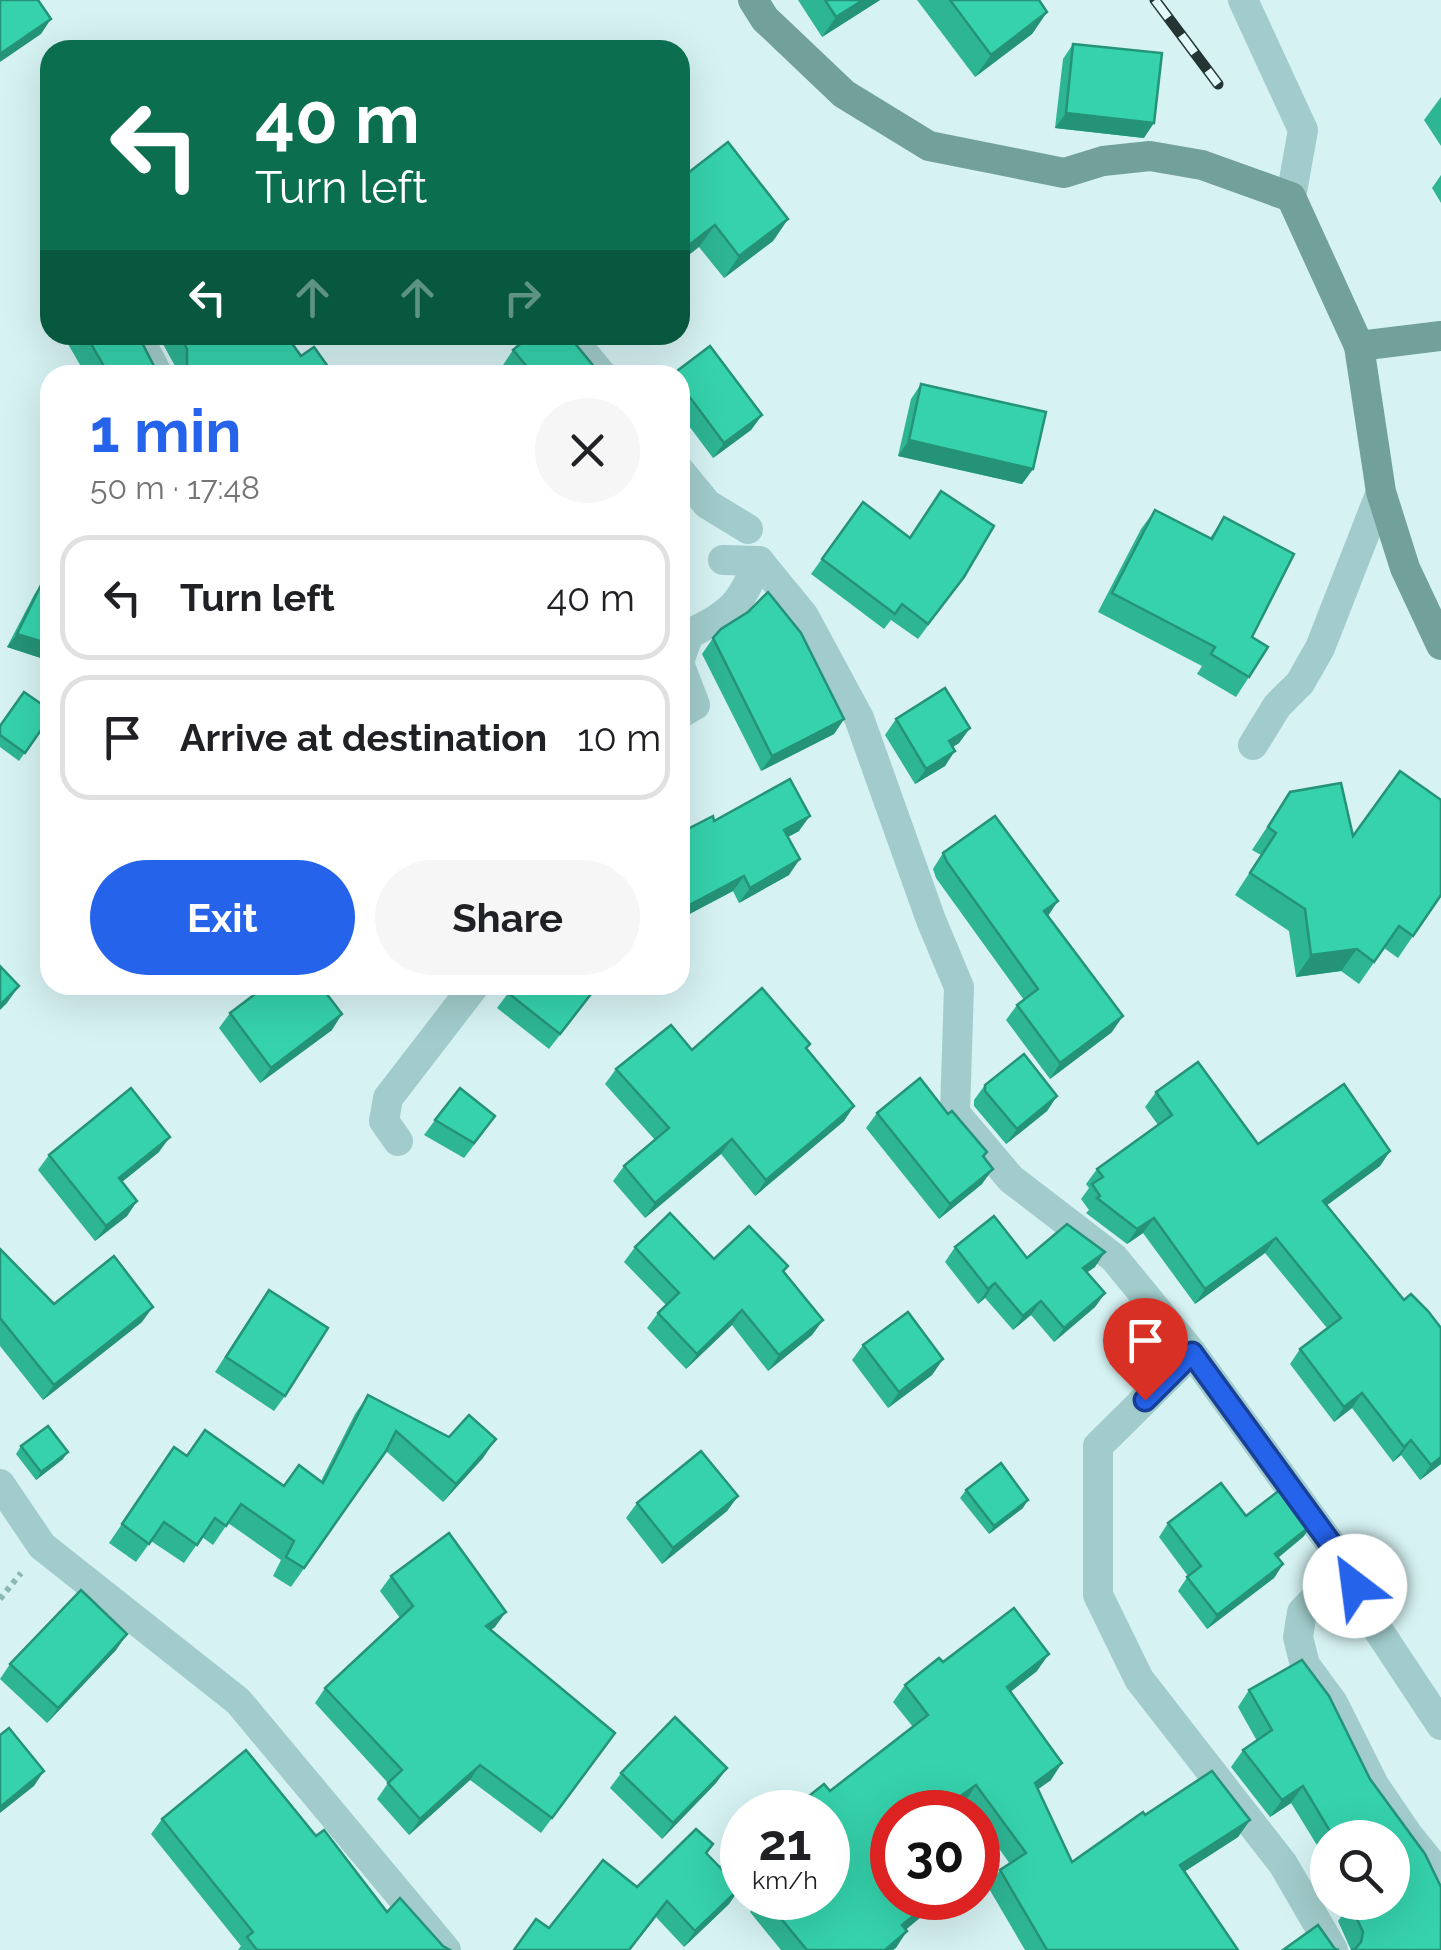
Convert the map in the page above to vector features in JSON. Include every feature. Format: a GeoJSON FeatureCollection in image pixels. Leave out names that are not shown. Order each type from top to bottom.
{"type":"FeatureCollection","features":[{"type":"Feature","properties":{"kind":"street"},"geometry":{"type":"LineString","coordinates":[[753,0],[765,19],[844,94],[929,146],[1064,173],[1103,161],[1150,156],[1202,164],[1291,197]]}},
{"type":"Feature","properties":{"kind":"street"},"geometry":{"type":"LineString","coordinates":[[1242,0],[1303,130],[1291,197],[1359,346],[1382,492],[1405,568],[1432,633],[1441,645]]}},
{"type":"Feature","properties":{"kind":"street"},"geometry":{"type":"LineString","coordinates":[[1359,346],[1441,336]]}},
{"type":"Feature","properties":{"kind":"street"},"geometry":{"type":"LineString","coordinates":[[577,345],[594,365]]}},
{"type":"Feature","properties":{"kind":"street"},"geometry":{"type":"LineString","coordinates":[[690,483],[707,504],[748,529]]}},
{"type":"Feature","properties":{"kind":"street"},"geometry":{"type":"LineString","coordinates":[[1253,746],[1277,706],[1300,683],[1320,648],[1382,492]]}},
{"type":"Feature","properties":{"kind":"street"},"geometry":{"type":"LineString","coordinates":[[723,560],[758,562],[804,616],[859,718],[959,988],[956,1113],[1011,1179],[1114,1258],[1192,1353],[1347,1566],[1363,1607],[1441,1725]]}},
{"type":"Feature","properties":{"kind":"street"},"geometry":{"type":"LineString","coordinates":[[690,633],[741,600],[758,562]]}},
{"type":"Feature","properties":{"kind":"street"},"geometry":{"type":"LineString","coordinates":[[398,1141],[384,1121],[388,1098],[466,995]]}},
{"type":"Feature","properties":{"kind":"street"},"geometry":{"type":"LineString","coordinates":[[1192,1353],[1098,1446],[1098,1594],[1139,1680],[1282,1864],[1333,1950]]}},
{"type":"Feature","properties":{"kind":"street"},"geometry":{"type":"LineString","coordinates":[[0,1484],[42,1546],[238,1701],[446,1950]]}},
{"type":"Feature","properties":{"kind":"street"},"geometry":{"type":"LineString","coordinates":[[1347,1566],[1302,1612],[1298,1637],[1305,1665],[1333,1702],[1374,1785],[1441,1876]]}},
{"type":"Feature","properties":{"kind":"building"},"geometry":{"type":"Polygon","coordinates":[[[0,0],[38,0],[51,19],[0,54],[0,0]]]}},
{"type":"Feature","properties":{"kind":"building"},"geometry":{"type":"Polygon","coordinates":[[[825,0],[863,0],[836,17],[825,0]]]}},
{"type":"Feature","properties":{"kind":"building"},"geometry":{"type":"Polygon","coordinates":[[[950,0],[1039,0],[1047,12],[991,55],[950,0]]]}},
{"type":"Feature","properties":{"kind":"building"},"geometry":{"type":"Polygon","coordinates":[[[1073,44],[1162,53],[1154,123],[1066,113],[1073,44]]]}},
{"type":"Feature","properties":{"kind":"building"},"geometry":{"type":"Polygon","coordinates":[[[728,142],[788,219],[739,256],[715,225],[690,244],[690,171],[728,142]]]}},
{"type":"Feature","properties":{"kind":"building"},"geometry":{"type":"Polygon","coordinates":[[[92,345],[143,345],[153,365],[103,365],[92,345]]]}},
{"type":"Feature","properties":{"kind":"building"},"geometry":{"type":"Polygon","coordinates":[[[185,345],[293,345],[301,356],[314,347],[327,365],[187,365],[185,345]]]}},
{"type":"Feature","properties":{"kind":"building"},"geometry":{"type":"Polygon","coordinates":[[[519,345],[576,345],[593,365],[526,365],[513,350],[519,345]]]}},
{"type":"Feature","properties":{"kind":"building"},"geometry":{"type":"Polygon","coordinates":[[[710,346],[762,415],[724,443],[690,397],[690,365],[685,365],[710,346]]]}},
{"type":"Feature","properties":{"kind":"building"},"geometry":{"type":"Polygon","coordinates":[[[921,384],[1046,412],[1033,469],[909,440],[921,384]]]}},
{"type":"Feature","properties":{"kind":"building"},"geometry":{"type":"Polygon","coordinates":[[[941,491],[994,526],[964,577],[928,624],[902,604],[895,614],[822,559],[863,502],[910,538],[941,491]]]}},
{"type":"Feature","properties":{"kind":"building"},"geometry":{"type":"Polygon","coordinates":[[[1155,510],[1212,539],[1224,517],[1294,554],[1252,637],[1268,647],[1249,677],[1211,654],[1215,647],[1112,593],[1155,510]]]}},
{"type":"Feature","properties":{"kind":"building"},"geometry":{"type":"Polygon","coordinates":[[[40,587],[40,641],[17,634],[40,587]]]}},
{"type":"Feature","properties":{"kind":"building"},"geometry":{"type":"Polygon","coordinates":[[[768,592],[801,633],[844,719],[772,756],[713,638],[768,592]]]}},
{"type":"Feature","properties":{"kind":"building"},"geometry":{"type":"Polygon","coordinates":[[[945,688],[970,728],[949,741],[955,751],[926,769],[896,719],[945,688]]]}},
{"type":"Feature","properties":{"kind":"building"},"geometry":{"type":"Polygon","coordinates":[[[24,692],[40,703],[40,731],[25,753],[0,735],[0,726],[24,692]]]}},
{"type":"Feature","properties":{"kind":"building"},"geometry":{"type":"Polygon","coordinates":[[[1400,771],[1441,800],[1441,895],[1413,936],[1399,926],[1374,962],[1357,949],[1311,955],[1305,909],[1250,873],[1276,833],[1268,827],[1290,792],[1341,783],[1353,836],[1400,771]]]}},
{"type":"Feature","properties":{"kind":"building"},"geometry":{"type":"Polygon","coordinates":[[[790,779],[810,816],[784,830],[800,859],[750,888],[744,876],[690,905],[690,828],[713,816],[714,821],[790,779]]]}},
{"type":"Feature","properties":{"kind":"building"},"geometry":{"type":"Polygon","coordinates":[[[995,816],[1058,901],[1044,911],[1123,1016],[1060,1063],[1017,1005],[1038,989],[943,853],[995,816]]]}},
{"type":"Feature","properties":{"kind":"building"},"geometry":{"type":"Polygon","coordinates":[[[0,966],[19,986],[0,1005],[0,966]]]}},
{"type":"Feature","properties":{"kind":"building"},"geometry":{"type":"Polygon","coordinates":[[[762,988],[810,1044],[806,1048],[854,1106],[766,1180],[732,1139],[655,1203],[624,1166],[669,1128],[616,1069],[671,1025],[692,1050],[762,988]]]}},
{"type":"Feature","properties":{"kind":"building"},"geometry":{"type":"Polygon","coordinates":[[[254,995],[328,995],[342,1014],[271,1068],[230,1013],[254,995]]]}},
{"type":"Feature","properties":{"kind":"building"},"geometry":{"type":"Polygon","coordinates":[[[511,995],[590,995],[560,1034],[511,995]]]}},
{"type":"Feature","properties":{"kind":"building"},"geometry":{"type":"Polygon","coordinates":[[[1024,1054],[1057,1096],[1017,1129],[985,1091],[985,1085],[1024,1054]]]}},
{"type":"Feature","properties":{"kind":"building"},"geometry":{"type":"Polygon","coordinates":[[[1198,1062],[1258,1144],[1344,1084],[1390,1151],[1323,1201],[1404,1300],[1411,1294],[1441,1328],[1441,1457],[1431,1465],[1411,1440],[1404,1447],[1362,1393],[1344,1407],[1300,1349],[1341,1318],[1276,1238],[1205,1289],[1154,1218],[1137,1229],[1097,1198],[1100,1196],[1092,1184],[1103,1177],[1097,1169],[1172,1115],[1156,1092],[1198,1062]]]}},
{"type":"Feature","properties":{"kind":"building"},"geometry":{"type":"Polygon","coordinates":[[[920,1078],[948,1114],[952,1111],[987,1152],[983,1156],[993,1169],[950,1204],[877,1113],[920,1078]]]}},
{"type":"Feature","properties":{"kind":"building"},"geometry":{"type":"Polygon","coordinates":[[[131,1088],[170,1137],[119,1178],[137,1201],[106,1226],[49,1155],[131,1088]]]}},
{"type":"Feature","properties":{"kind":"building"},"geometry":{"type":"Polygon","coordinates":[[[460,1088],[495,1116],[474,1143],[435,1120],[460,1088]]]}},
{"type":"Feature","properties":{"kind":"building"},"geometry":{"type":"Polygon","coordinates":[[[670,1213],[714,1259],[749,1226],[788,1266],[783,1271],[823,1320],[779,1355],[742,1310],[697,1354],[658,1313],[679,1293],[635,1247],[670,1213]]]}},
{"type":"Feature","properties":{"kind":"building"},"geometry":{"type":"Polygon","coordinates":[[[994,1216],[1027,1258],[1067,1224],[1105,1252],[1083,1268],[1105,1293],[1064,1328],[1041,1301],[1023,1316],[995,1283],[988,1289],[955,1247],[994,1216]]]}},
{"type":"Feature","properties":{"kind":"building"},"geometry":{"type":"Polygon","coordinates":[[[0,1249],[54,1304],[114,1256],[153,1307],[54,1385],[0,1318],[0,1249]]]}},
{"type":"Feature","properties":{"kind":"building"},"geometry":{"type":"Polygon","coordinates":[[[269,1290],[328,1328],[285,1396],[226,1357],[269,1290]]]}},
{"type":"Feature","properties":{"kind":"building"},"geometry":{"type":"Polygon","coordinates":[[[908,1312],[943,1359],[899,1392],[863,1345],[908,1312]]]}},
{"type":"Feature","properties":{"kind":"building"},"geometry":{"type":"Polygon","coordinates":[[[368,1395],[449,1437],[469,1415],[496,1439],[456,1484],[396,1431],[304,1568],[286,1557],[294,1541],[241,1504],[226,1526],[215,1518],[197,1545],[164,1522],[149,1544],[122,1524],[174,1447],[187,1456],[205,1430],[284,1486],[299,1465],[323,1483],[368,1395]]]}},
{"type":"Feature","properties":{"kind":"building"},"geometry":{"type":"Polygon","coordinates":[[[48,1426],[68,1452],[41,1472],[21,1446],[48,1426]]]}},
{"type":"Feature","properties":{"kind":"building"},"geometry":{"type":"Polygon","coordinates":[[[701,1451],[738,1496],[673,1548],[637,1503],[701,1451]]]}},
{"type":"Feature","properties":{"kind":"building"},"geometry":{"type":"Polygon","coordinates":[[[1001,1463],[1028,1500],[994,1526],[966,1490],[1001,1463]]]}},
{"type":"Feature","properties":{"kind":"building"},"geometry":{"type":"Polygon","coordinates":[[[1221,1483],[1246,1516],[1285,1486],[1313,1524],[1275,1554],[1283,1564],[1217,1615],[1187,1577],[1201,1566],[1168,1523],[1221,1483]]]}},
{"type":"Feature","properties":{"kind":"building"},"geometry":{"type":"Polygon","coordinates":[[[449,1533],[506,1612],[486,1626],[615,1733],[552,1818],[480,1765],[420,1819],[388,1783],[402,1770],[325,1688],[413,1606],[391,1576],[449,1533]]]}},
{"type":"Feature","properties":{"kind":"building"},"geometry":{"type":"Polygon","coordinates":[[[81,1590],[127,1634],[58,1708],[10,1664],[81,1590]]]}},
{"type":"Feature","properties":{"kind":"building"},"geometry":{"type":"Polygon","coordinates":[[[1014,1608],[1049,1654],[1007,1687],[1062,1763],[1035,1783],[1072,1862],[1143,1812],[1145,1815],[1212,1771],[1250,1820],[1180,1865],[1238,1950],[1047,1950],[1000,1870],[1026,1853],[1000,1818],[1000,1790],[980,1790],[976,1785],[969,1790],[870,1790],[870,1920],[908,1920],[902,1925],[907,1931],[885,1950],[807,1950],[782,1920],[850,1920],[850,1790],[831,1790],[928,1715],[905,1685],[939,1658],[943,1662],[1014,1608]]]}},
{"type":"Feature","properties":{"kind":"building"},"geometry":{"type":"Polygon","coordinates":[[[1302,1660],[1329,1696],[1370,1779],[1400,1820],[1323,1820],[1303,1786],[1282,1800],[1243,1750],[1272,1730],[1249,1690],[1302,1660]]]}},
{"type":"Feature","properties":{"kind":"building"},"geometry":{"type":"Polygon","coordinates":[[[675,1717],[727,1768],[673,1823],[621,1773],[675,1717]]]}},
{"type":"Feature","properties":{"kind":"building"},"geometry":{"type":"Polygon","coordinates":[[[9,1728],[44,1771],[0,1807],[0,1735],[9,1728]]]}},
{"type":"Feature","properties":{"kind":"building"},"geometry":{"type":"Polygon","coordinates":[[[246,1750],[316,1836],[324,1830],[387,1912],[400,1898],[450,1950],[257,1950],[247,1937],[253,1932],[162,1819],[246,1750]]]}},
{"type":"Feature","properties":{"kind":"building"},"geometry":{"type":"Polygon","coordinates":[[[696,1829],[713,1844],[706,1853],[720,1867],[720,1907],[695,1931],[667,1901],[629,1950],[514,1950],[536,1919],[549,1928],[603,1860],[637,1887],[696,1829]]]}},
{"type":"Feature","properties":{"kind":"building"},"geometry":{"type":"Polygon","coordinates":[[[1410,1834],[1441,1887],[1441,1950],[1351,1950],[1361,1942],[1363,1932],[1357,1920],[1410,1920],[1410,1834]]]}},
{"type":"Feature","properties":{"kind":"building"},"geometry":{"type":"Polygon","coordinates":[[[1318,1925],[1339,1950],[1283,1950],[1318,1925]]]}},
{"type":"Feature","properties":{"kind":"railway"},"geometry":{"type":"LineString","coordinates":[[1155,0],[1218,84]]}},
{"type":"Feature","properties":{"kind":"route"},"geometry":{"type":"LineString","coordinates":[[1145,1400],[1192,1353],[1347,1566],[1355,1586]]}}]}
